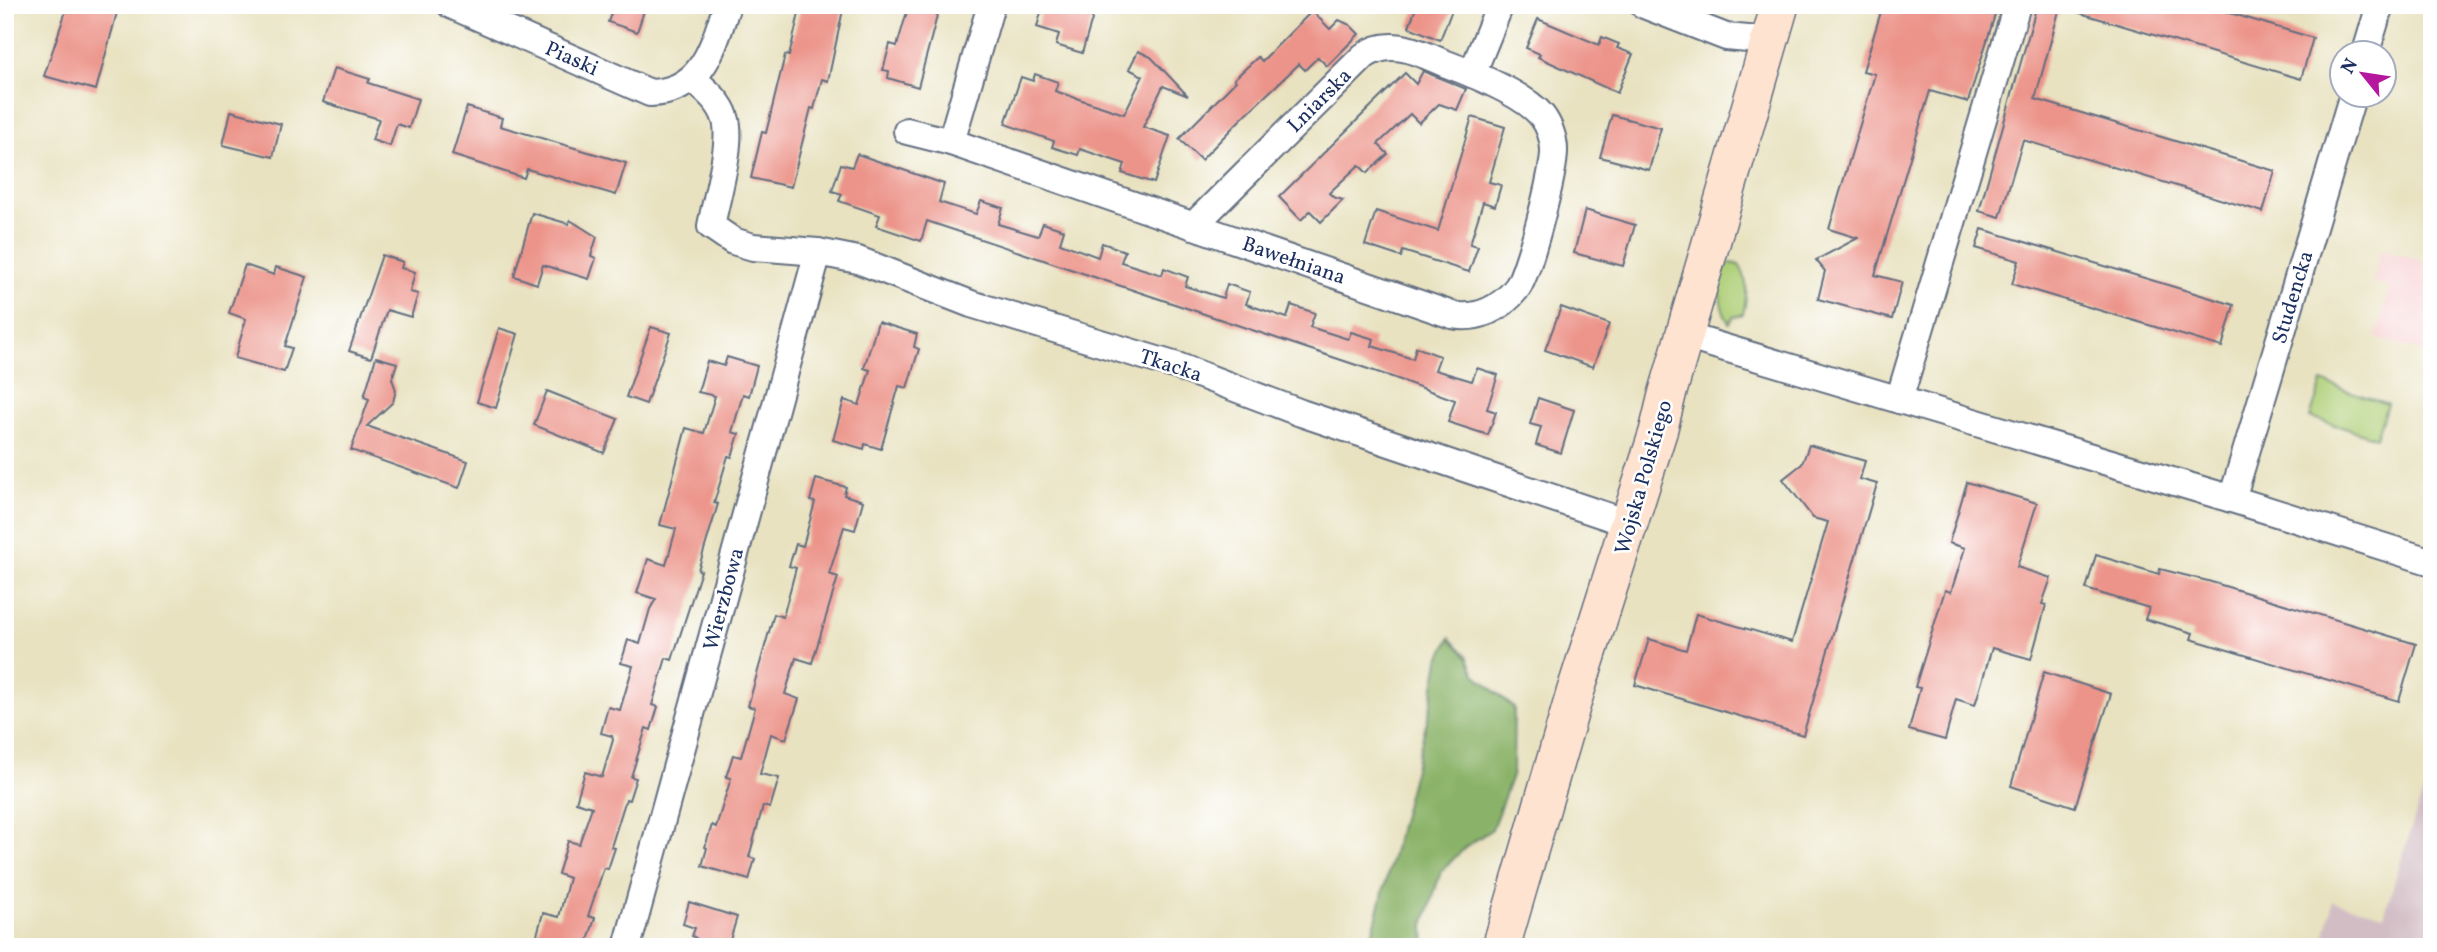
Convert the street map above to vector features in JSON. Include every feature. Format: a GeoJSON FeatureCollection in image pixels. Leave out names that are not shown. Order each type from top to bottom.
{"type":"FeatureCollection","features":[{"type":"Feature","properties":{"kind":"main road","name":"Wojska Polskiego"},"geometry":{"type":"LineString","coordinates":[[1501,947],[1576,690],[1630,524],[1780,5]]}},
{"type":"Feature","properties":{"kind":"street","name":"Piaski"},"geometry":{"type":"LineString","coordinates":[[451,5],[650,93],[668,93],[693,79]]}},
{"type":"Feature","properties":{"kind":"street"},"geometry":{"type":"LineString","coordinates":[[693,79],[707,58],[727,5]]}},
{"type":"Feature","properties":{"kind":"street"},"geometry":{"type":"LineString","coordinates":[[951,142],[990,5]]}},
{"type":"Feature","properties":{"kind":"street"},"geometry":{"type":"LineString","coordinates":[[1472,74],[1500,5]]}},
{"type":"Feature","properties":{"kind":"street"},"geometry":{"type":"LineString","coordinates":[[1644,5],[1726,37],[1770,41]]}},
{"type":"Feature","properties":{"kind":"street"},"geometry":{"type":"LineString","coordinates":[[1899,400],[2017,5]]}},
{"type":"Feature","properties":{"kind":"street"},"geometry":{"type":"LineString","coordinates":[[2370,38],[2380,5]]}},
{"type":"Feature","properties":{"kind":"street","name":"Lniarska"},"geometry":{"type":"LineString","coordinates":[[1193,226],[1370,52],[1386,46],[1401,47],[1472,74]]}},
{"type":"Feature","properties":{"kind":"street","name":"Bawełniana"},"geometry":{"type":"LineString","coordinates":[[907,131],[951,142],[1452,315],[1467,317],[1486,313],[1504,302],[1521,282],[1549,181],[1554,150],[1549,127],[1542,116],[1516,96],[1472,74]]}},
{"type":"Feature","properties":{"kind":"street","name":"Tkacka"},"geometry":{"type":"LineString","coordinates":[[693,79],[717,101],[725,117],[729,136],[711,226],[733,241],[753,247],[818,252],[858,260],[1010,317],[1177,366],[1301,413],[1630,524]]}},
{"type":"Feature","properties":{"kind":"street","name":"Studencka"},"geometry":{"type":"LineString","coordinates":[[2232,499],[2349,108]]}},
{"type":"Feature","properties":{"kind":"street","name":"Wierzbowa"},"geometry":{"type":"LineString","coordinates":[[627,947],[818,252]]}},
{"type":"Feature","properties":{"kind":"street"},"geometry":{"type":"LineString","coordinates":[[1685,336],[2232,499],[2432,562]]}},
{"type":"Feature","properties":{"kind":"shaded area"},"geometry":{"type":"Polygon","coordinates":[[[2381,249],[2432,264],[2432,354],[2376,338],[2390,288],[2372,282],[2381,249]]]}},
{"type":"Feature","properties":{"kind":"shaded area"},"geometry":{"type":"Polygon","coordinates":[[[2432,763],[2432,947],[2322,947],[2333,901],[2384,915],[2432,763]]]}},
{"type":"Feature","properties":{"kind":"green space"},"geometry":{"type":"Polygon","coordinates":[[[1731,263],[1739,265],[1742,270],[1746,295],[1743,314],[1733,317],[1729,323],[1721,300],[1720,283],[1722,275],[1731,263]]]}},
{"type":"Feature","properties":{"kind":"green space"},"geometry":{"type":"Polygon","coordinates":[[[2322,382],[2387,404],[2376,438],[2310,417],[2322,382]]]}},
{"type":"Feature","properties":{"kind":"green space"},"geometry":{"type":"Polygon","coordinates":[[[1450,638],[1467,656],[1475,674],[1514,708],[1513,773],[1492,829],[1467,846],[1441,871],[1424,925],[1425,947],[1369,947],[1430,709],[1439,660],[1450,638]]]}},
{"type":"Feature","properties":{"kind":"building"},"geometry":{"type":"Polygon","coordinates":[[[68,5],[119,5],[96,90],[44,76],[68,5]]]}},
{"type":"Feature","properties":{"kind":"building"},"geometry":{"type":"Polygon","coordinates":[[[614,5],[646,5],[637,32],[608,22],[614,5]]]}},
{"type":"Feature","properties":{"kind":"building"},"geometry":{"type":"Polygon","coordinates":[[[801,5],[844,5],[828,81],[822,79],[814,109],[811,108],[791,187],[751,178],[762,132],[766,133],[785,55],[789,56],[801,5]]]}},
{"type":"Feature","properties":{"kind":"building"},"geometry":{"type":"Polygon","coordinates":[[[909,5],[940,5],[918,87],[888,78],[889,71],[883,70],[890,44],[897,46],[909,5]]]}},
{"type":"Feature","properties":{"kind":"building"},"geometry":{"type":"Polygon","coordinates":[[[1043,5],[1092,5],[1089,15],[1093,16],[1082,53],[1056,45],[1059,34],[1037,27],[1043,5]]]}},
{"type":"Feature","properties":{"kind":"building"},"geometry":{"type":"Polygon","coordinates":[[[1417,5],[1454,5],[1440,40],[1409,27],[1417,5]]]}},
{"type":"Feature","properties":{"kind":"building"},"geometry":{"type":"Polygon","coordinates":[[[1883,5],[1998,5],[1968,102],[1930,91],[1875,275],[1902,282],[1892,319],[1818,299],[1825,271],[1816,260],[1858,238],[1829,229],[1875,74],[1863,71],[1883,5]]]}},
{"type":"Feature","properties":{"kind":"building"},"geometry":{"type":"Polygon","coordinates":[[[2037,5],[2059,11],[2035,99],[2275,171],[2263,212],[2023,140],[2000,217],[1979,211],[2037,5]]]}},
{"type":"Feature","properties":{"kind":"building"},"geometry":{"type":"Polygon","coordinates":[[[2071,5],[2204,5],[2313,38],[2301,79],[2070,10],[2071,5]]]}},
{"type":"Feature","properties":{"kind":"building"},"geometry":{"type":"Polygon","coordinates":[[[1312,11],[1330,29],[1339,20],[1350,25],[1359,34],[1327,66],[1318,57],[1305,70],[1299,64],[1201,160],[1179,139],[1236,81],[1234,79],[1258,57],[1262,61],[1312,11]]]}},
{"type":"Feature","properties":{"kind":"building"},"geometry":{"type":"Polygon","coordinates":[[[1538,19],[1599,45],[1602,37],[1619,44],[1617,48],[1633,54],[1617,93],[1538,57],[1540,54],[1526,48],[1538,19]]]}},
{"type":"Feature","properties":{"kind":"building"},"geometry":{"type":"Polygon","coordinates":[[[1138,51],[1151,57],[1188,96],[1163,86],[1143,127],[1170,136],[1154,183],[1122,173],[1125,164],[1080,149],[1078,155],[1052,147],[1054,141],[1005,124],[1021,77],[1033,81],[1035,74],[1058,82],[1055,91],[1124,114],[1143,76],[1129,69],[1138,51]]]}},
{"type":"Feature","properties":{"kind":"building"},"geometry":{"type":"Polygon","coordinates":[[[334,68],[370,79],[368,83],[418,99],[409,128],[397,124],[390,146],[372,140],[379,119],[323,102],[334,68]]]}},
{"type":"Feature","properties":{"kind":"building"},"geometry":{"type":"Polygon","coordinates":[[[1423,71],[1466,89],[1457,110],[1439,104],[1419,123],[1410,114],[1378,144],[1388,154],[1367,173],[1359,165],[1329,193],[1343,200],[1321,222],[1310,211],[1301,220],[1279,197],[1405,73],[1416,84],[1423,71]]]}},
{"type":"Feature","properties":{"kind":"building"},"geometry":{"type":"Polygon","coordinates":[[[467,107],[502,118],[500,126],[626,163],[616,195],[527,169],[524,178],[452,155],[467,107]]]}},
{"type":"Feature","properties":{"kind":"building"},"geometry":{"type":"Polygon","coordinates":[[[231,111],[281,124],[273,157],[223,145],[231,111]]]}},
{"type":"Feature","properties":{"kind":"building"},"geometry":{"type":"Polygon","coordinates":[[[1612,115],[1661,128],[1649,170],[1600,157],[1612,115]]]}},
{"type":"Feature","properties":{"kind":"building"},"geometry":{"type":"Polygon","coordinates":[[[1472,117],[1505,127],[1489,182],[1501,185],[1495,206],[1483,202],[1470,244],[1478,246],[1469,272],[1403,251],[1401,257],[1365,245],[1376,211],[1438,231],[1472,117]]]}},
{"type":"Feature","properties":{"kind":"building"},"geometry":{"type":"Polygon","coordinates":[[[857,154],[944,184],[939,202],[976,214],[981,201],[1003,208],[998,224],[1038,236],[1043,223],[1064,230],[1060,243],[1098,257],[1102,243],[1125,251],[1121,262],[1162,275],[1164,268],[1188,277],[1185,286],[1223,298],[1227,284],[1250,292],[1246,304],[1287,318],[1291,305],[1315,313],[1310,327],[1348,339],[1351,332],[1374,339],[1372,346],[1413,359],[1416,347],[1440,356],[1435,370],[1472,381],[1477,368],[1498,375],[1487,409],[1496,412],[1488,435],[1448,422],[1455,400],[1395,378],[927,221],[921,241],[876,226],[880,215],[839,201],[842,194],[832,191],[841,164],[852,167],[857,154]]]}},
{"type":"Feature","properties":{"kind":"building"},"geometry":{"type":"Polygon","coordinates":[[[1585,210],[1635,225],[1623,266],[1574,253],[1585,210]]]}},
{"type":"Feature","properties":{"kind":"building"},"geometry":{"type":"Polygon","coordinates":[[[532,213],[569,224],[570,220],[597,237],[591,256],[596,258],[589,279],[543,265],[537,284],[514,276],[532,213]]]}},
{"type":"Feature","properties":{"kind":"building"},"geometry":{"type":"Polygon","coordinates":[[[1982,229],[2234,305],[2222,347],[2012,284],[2019,261],[1976,248],[1982,229]]]}},
{"type":"Feature","properties":{"kind":"building"},"geometry":{"type":"Polygon","coordinates":[[[382,255],[403,262],[401,268],[415,272],[410,292],[418,294],[411,317],[387,310],[371,358],[349,351],[382,255]]]}},
{"type":"Feature","properties":{"kind":"building"},"geometry":{"type":"Polygon","coordinates":[[[245,265],[274,275],[276,267],[307,277],[285,346],[292,348],[284,372],[235,358],[246,319],[229,313],[245,265]]]}},
{"type":"Feature","properties":{"kind":"building"},"geometry":{"type":"Polygon","coordinates":[[[1561,307],[1609,324],[1593,367],[1545,350],[1561,307]]]}},
{"type":"Feature","properties":{"kind":"building"},"geometry":{"type":"Polygon","coordinates":[[[878,322],[917,334],[914,347],[919,349],[907,388],[899,386],[881,449],[865,444],[864,449],[833,440],[844,400],[859,405],[870,370],[864,368],[878,322]]]}},
{"type":"Feature","properties":{"kind":"building"},"geometry":{"type":"Polygon","coordinates":[[[651,327],[671,333],[646,404],[626,397],[651,327]]]}},
{"type":"Feature","properties":{"kind":"building"},"geometry":{"type":"Polygon","coordinates":[[[499,328],[518,334],[496,408],[477,402],[499,328]]]}},
{"type":"Feature","properties":{"kind":"building"},"geometry":{"type":"Polygon","coordinates":[[[376,357],[397,363],[392,379],[396,390],[393,402],[367,426],[468,461],[459,488],[351,450],[369,399],[364,397],[376,357]]]}},
{"type":"Feature","properties":{"kind":"building"},"geometry":{"type":"Polygon","coordinates":[[[727,357],[757,366],[749,396],[743,394],[732,432],[739,434],[732,457],[728,456],[714,503],[718,504],[698,570],[701,571],[672,660],[666,658],[652,705],[658,707],[651,730],[646,728],[631,777],[636,778],[629,800],[626,799],[611,847],[615,848],[608,869],[604,868],[588,916],[595,918],[586,947],[549,947],[535,942],[543,913],[559,917],[569,878],[558,874],[568,841],[579,844],[592,807],[576,802],[585,772],[602,777],[613,740],[612,736],[601,733],[608,707],[620,710],[633,666],[621,663],[628,640],[640,644],[650,609],[656,599],[637,593],[648,559],[666,565],[676,529],[660,525],[686,428],[704,433],[715,396],[698,392],[707,361],[724,366],[727,357]]]}},
{"type":"Feature","properties":{"kind":"building"},"geometry":{"type":"Polygon","coordinates":[[[547,391],[618,419],[604,453],[534,425],[547,391]]]}},
{"type":"Feature","properties":{"kind":"building"},"geometry":{"type":"Polygon","coordinates":[[[1538,398],[1574,410],[1561,453],[1536,445],[1541,427],[1530,424],[1538,398]]]}},
{"type":"Feature","properties":{"kind":"building"},"geometry":{"type":"Polygon","coordinates":[[[1809,445],[1865,461],[1860,479],[1877,484],[1803,735],[1635,685],[1649,639],[1686,650],[1696,614],[1792,642],[1828,522],[1813,518],[1783,479],[1802,464],[1809,445]]]}},
{"type":"Feature","properties":{"kind":"building"},"geometry":{"type":"Polygon","coordinates":[[[816,479],[846,487],[844,495],[863,501],[855,530],[844,527],[829,574],[838,577],[812,663],[796,658],[785,694],[799,699],[786,739],[771,734],[760,774],[779,778],[770,808],[763,806],[749,857],[755,859],[749,880],[702,866],[707,848],[705,847],[712,825],[716,827],[731,778],[726,777],[733,755],[741,757],[755,708],[748,706],[774,614],[783,617],[796,568],[789,566],[796,544],[803,546],[815,502],[810,501],[816,479]]]}},
{"type":"Feature","properties":{"kind":"building"},"geometry":{"type":"Polygon","coordinates":[[[1967,482],[2037,503],[2017,567],[2051,578],[2042,604],[2046,605],[2031,659],[1992,648],[1975,705],[1956,699],[1945,740],[1909,730],[1920,688],[1915,687],[1945,590],[1951,592],[1965,548],[1949,543],[1967,482]]]}},
{"type":"Feature","properties":{"kind":"building"},"geometry":{"type":"Polygon","coordinates":[[[2096,555],[2159,574],[2160,569],[2208,581],[2416,644],[2399,701],[2191,639],[2193,633],[2145,619],[2149,608],[2086,589],[2096,555]]]}},
{"type":"Feature","properties":{"kind":"building"},"geometry":{"type":"Polygon","coordinates":[[[2044,672],[2111,694],[2075,807],[2011,786],[2044,672]]]}},
{"type":"Feature","properties":{"kind":"building"},"geometry":{"type":"Polygon","coordinates":[[[689,902],[737,917],[728,947],[694,947],[696,938],[692,936],[695,928],[683,924],[689,902]]]}}]}
